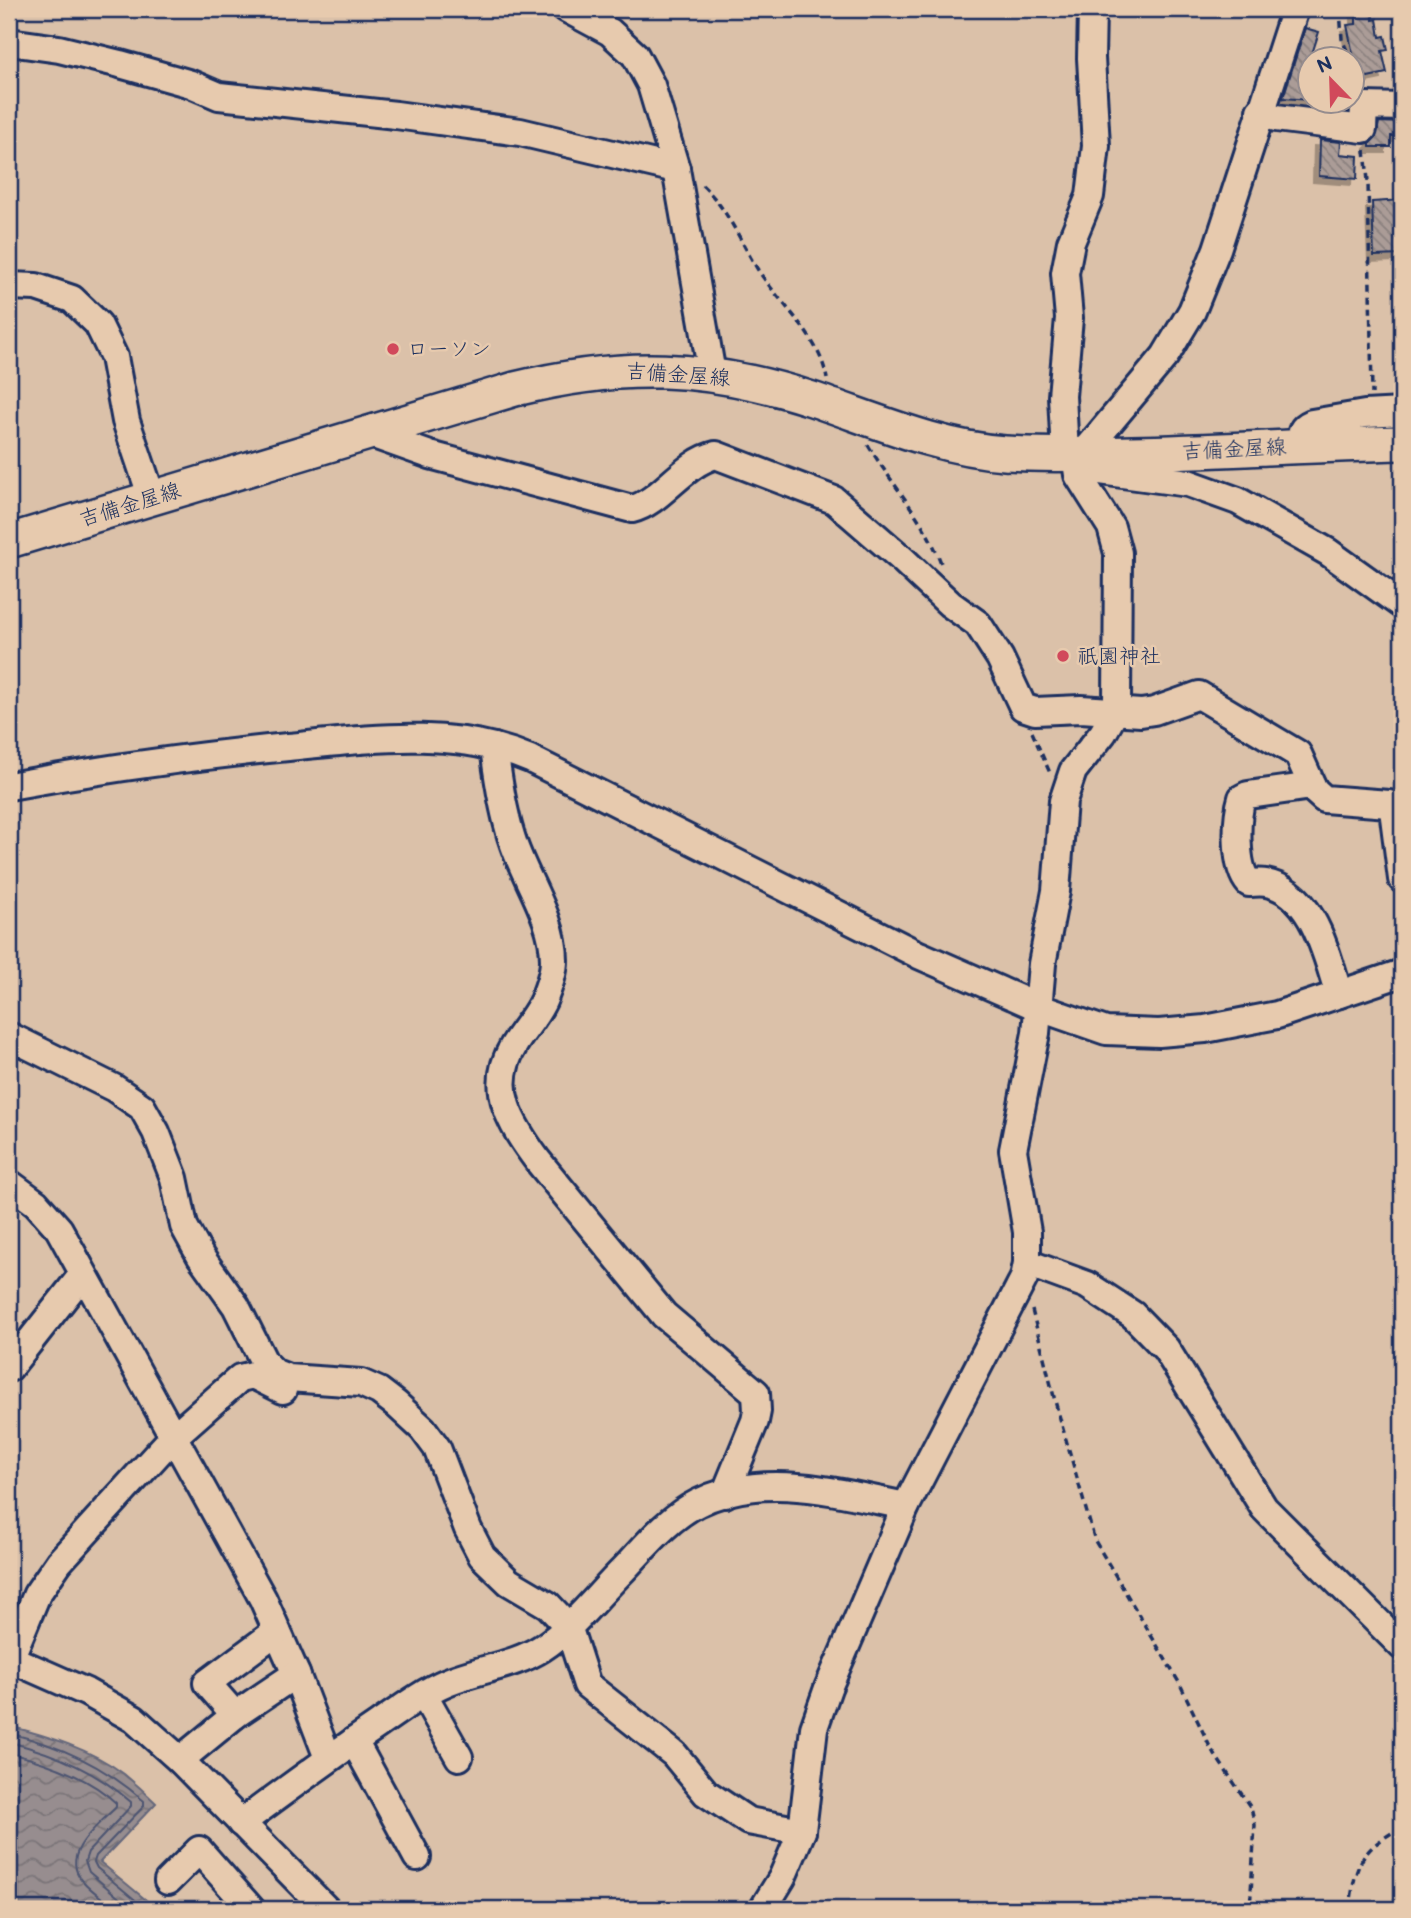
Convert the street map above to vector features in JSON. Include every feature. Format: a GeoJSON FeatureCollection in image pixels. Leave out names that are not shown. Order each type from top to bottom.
{"type":"FeatureCollection","features":[{"type":"Feature","properties":{"kind":"main road","name":"吉備金屋線"},"geometry":{"type":"LineString","coordinates":[[9,541],[515,389],[576,375],[636,370],[712,374],[764,385],[961,447],[1005,453],[1075,456],[1402,443]]}},
{"type":"Feature","properties":{"kind":"street"},"geometry":{"type":"LineString","coordinates":[[567,9],[610,33],[635,55],[651,85],[676,169],[712,374]]}},
{"type":"Feature","properties":{"kind":"street"},"geometry":{"type":"LineString","coordinates":[[763,1909],[782,1878],[802,1830],[814,1728],[828,1688],[906,1506],[1025,1270],[1027,1232],[1013,1150],[1040,1008],[1042,964],[1056,891],[1063,801],[1073,771],[1103,733],[1116,710],[1118,553],[1111,527],[1078,475],[1062,396],[1069,318],[1066,273],[1071,242],[1090,196],[1096,146],[1091,58],[1092,9]]}},
{"type":"Feature","properties":{"kind":"street"},"geometry":{"type":"LineString","coordinates":[[1075,456],[1165,356],[1192,311],[1217,249],[1295,9]]}},
{"type":"Feature","properties":{"kind":"street"},"geometry":{"type":"LineString","coordinates":[[9,41],[58,49],[120,64],[191,84],[219,96],[520,132],[676,169]]}},
{"type":"Feature","properties":{"kind":"street"},"geometry":{"type":"LineString","coordinates":[[1260,111],[1276,118],[1364,118],[1402,107]]}},
{"type":"Feature","properties":{"kind":"street"},"geometry":{"type":"LineString","coordinates":[[9,286],[36,287],[72,299],[98,324],[114,358],[126,421],[152,498]]}},
{"type":"Feature","properties":{"kind":"street"},"geometry":{"type":"LineString","coordinates":[[1300,446],[1301,432],[1305,426],[1322,421],[1402,412]]}},
{"type":"Feature","properties":{"kind":"street"},"geometry":{"type":"LineString","coordinates":[[368,433],[443,458],[632,509],[643,505],[677,477],[716,455],[834,500],[950,604],[978,624],[1000,659],[1023,707],[1028,710],[1116,710],[1141,713],[1199,695],[1291,748],[1302,761],[1317,795],[1332,802],[1389,804],[1393,809],[1402,879]]}},
{"type":"Feature","properties":{"kind":"street"},"geometry":{"type":"LineString","coordinates":[[1075,456],[1087,469],[1188,484],[1238,501],[1328,552],[1402,605]]}},
{"type":"Feature","properties":{"kind":"street"},"geometry":{"type":"LineString","coordinates":[[9,786],[76,774],[247,751],[389,737],[441,738],[512,751],[919,955],[1040,1008],[1106,1031],[1205,1029],[1277,1015],[1402,973]]}},
{"type":"Feature","properties":{"kind":"street"},"geometry":{"type":"LineString","coordinates":[[495,747],[497,775],[513,842],[548,926],[554,962],[549,985],[539,1009],[513,1046],[507,1060],[502,1092],[505,1108],[521,1139],[664,1315],[756,1393],[755,1421],[725,1494]]}},
{"type":"Feature","properties":{"kind":"street"},"geometry":{"type":"LineString","coordinates":[[1312,786],[1242,798],[1238,843],[1242,870],[1249,883],[1265,882],[1276,887],[1290,895],[1309,913],[1339,994]]}},
{"type":"Feature","properties":{"kind":"street"},"geometry":{"type":"LineString","coordinates":[[9,1036],[114,1088],[142,1107],[156,1132],[174,1178],[184,1226],[201,1257],[236,1306],[264,1362],[282,1376],[350,1381],[370,1387],[396,1404],[423,1429],[437,1448],[468,1529],[482,1556],[509,1582],[548,1605],[568,1626],[587,1685],[674,1754],[706,1793],[748,1821],[802,1830]]}},
{"type":"Feature","properties":{"kind":"street"},"geometry":{"type":"LineString","coordinates":[[9,1183],[36,1203],[58,1229],[83,1274],[263,1599],[296,1674],[328,1758]]}},
{"type":"Feature","properties":{"kind":"street"},"geometry":{"type":"LineString","coordinates":[[1025,1270],[1087,1285],[1133,1315],[1166,1349],[1264,1508],[1402,1646]]}},
{"type":"Feature","properties":{"kind":"street"},"geometry":{"type":"LineString","coordinates":[[9,1368],[83,1274]]}},
{"type":"Feature","properties":{"kind":"street"},"geometry":{"type":"LineString","coordinates":[[317,1380],[310,1387],[297,1392],[282,1390],[248,1374],[228,1388],[172,1438],[59,1562],[37,1594],[10,1659],[86,1692],[134,1719],[180,1760],[326,1909]]}},
{"type":"Feature","properties":{"kind":"street"},"geometry":{"type":"LineString","coordinates":[[241,1823],[328,1758],[424,1695],[447,1682],[496,1667],[541,1648],[568,1626],[662,1530],[696,1504],[757,1487],[807,1487],[906,1506]]}},
{"type":"Feature","properties":{"kind":"street"},"geometry":{"type":"LineString","coordinates":[[235,1715],[208,1684],[277,1631]]}},
{"type":"Feature","properties":{"kind":"street"},"geometry":{"type":"LineString","coordinates":[[180,1760],[235,1715],[296,1674]]}},
{"type":"Feature","properties":{"kind":"street"},"geometry":{"type":"LineString","coordinates":[[424,1695],[460,1757]]}},
{"type":"Feature","properties":{"kind":"street"},"geometry":{"type":"LineString","coordinates":[[354,1741],[418,1857]]}},
{"type":"Feature","properties":{"kind":"street"},"geometry":{"type":"LineString","coordinates":[[168,1881],[199,1850],[251,1909]]}},
{"type":"Feature","properties":{"kind":"path"},"geometry":{"type":"LineString","coordinates":[[1340,9],[1345,46]]}},
{"type":"Feature","properties":{"kind":"path"},"geometry":{"type":"LineString","coordinates":[[1364,118],[1373,414]]}},
{"type":"Feature","properties":{"kind":"path"},"geometry":{"type":"LineString","coordinates":[[676,169],[701,184],[720,204],[760,272],[814,346],[827,376],[829,405]]}},
{"type":"Feature","properties":{"kind":"path"},"geometry":{"type":"LineString","coordinates":[[867,443],[887,478],[917,516],[944,570]]}},
{"type":"Feature","properties":{"kind":"path"},"geometry":{"type":"LineString","coordinates":[[1028,710],[1034,740],[1063,801]]}},
{"type":"Feature","properties":{"kind":"path"},"geometry":{"type":"LineString","coordinates":[[1025,1270],[1055,1401],[1095,1541],[1181,1684],[1211,1749],[1251,1808],[1255,1825],[1250,1909]]}},
{"type":"Feature","properties":{"kind":"path"},"geometry":{"type":"LineString","coordinates":[[1350,1909],[1359,1865],[1367,1851],[1402,1827]]}},
{"type":"Feature","properties":{"kind":"water"},"geometry":{"type":"Polygon","coordinates":[[[9,1726],[54,1739],[98,1757],[124,1774],[156,1803],[100,1862],[157,1909],[9,1909],[9,1726]]]}},
{"type":"Feature","properties":{"kind":"building"},"geometry":{"type":"Polygon","coordinates":[[[1356,9],[1373,9],[1373,20],[1377,19],[1380,37],[1385,36],[1388,50],[1382,51],[1387,73],[1366,77],[1366,46],[1351,46],[1347,25],[1356,24],[1356,9]]]}},
{"type":"Feature","properties":{"kind":"building"},"geometry":{"type":"Polygon","coordinates":[[[1305,28],[1319,32],[1314,46],[1299,46],[1305,28]]]}},
{"type":"Feature","properties":{"kind":"building"},"geometry":{"type":"Polygon","coordinates":[[[1296,57],[1296,99],[1283,98],[1296,57]]]}},
{"type":"Feature","properties":{"kind":"building"},"geometry":{"type":"Polygon","coordinates":[[[1379,122],[1402,123],[1402,136],[1391,136],[1391,147],[1370,147],[1376,137],[1379,122]]]}},
{"type":"Feature","properties":{"kind":"building"},"geometry":{"type":"Polygon","coordinates":[[[1320,140],[1341,142],[1340,154],[1358,156],[1357,179],[1319,176],[1320,140]]]}},
{"type":"Feature","properties":{"kind":"building"},"geometry":{"type":"Polygon","coordinates":[[[1402,200],[1402,255],[1374,256],[1372,202],[1402,200]]]}},
{"type":"Feature","properties":{"kind":"place","name":"ローソン"},"geometry":{"type":"Point","coordinates":[393,349]}},
{"type":"Feature","properties":{"kind":"place","name":"祇園神社"},"geometry":{"type":"Point","coordinates":[1063,656]}}]}
